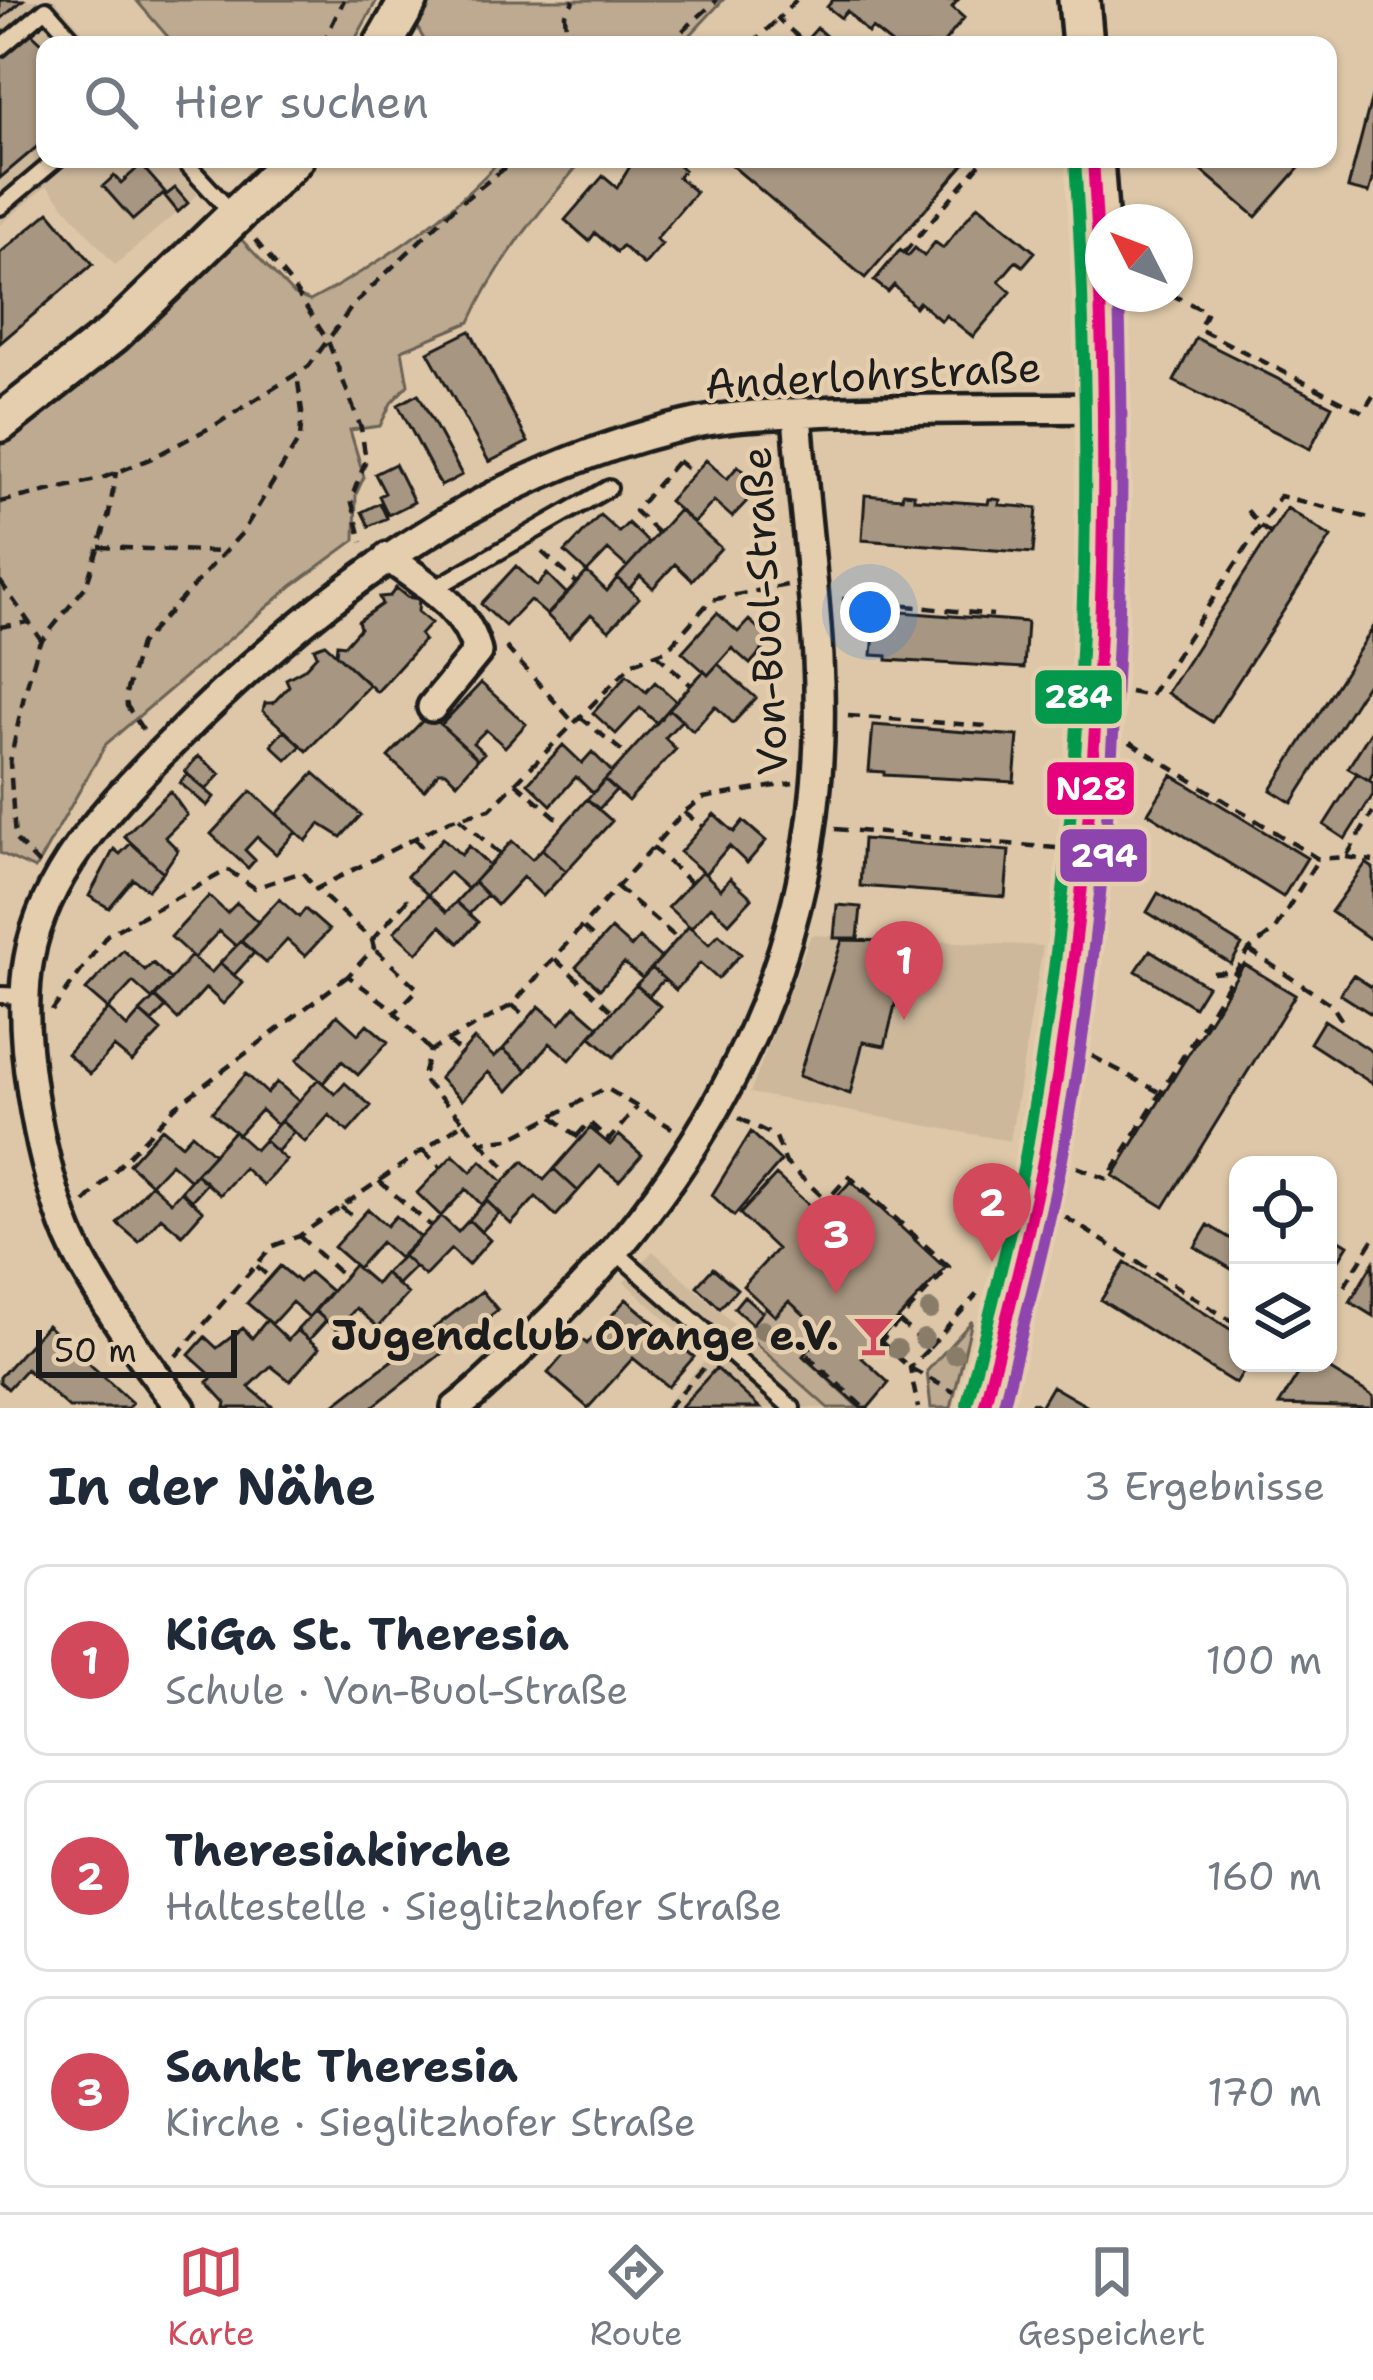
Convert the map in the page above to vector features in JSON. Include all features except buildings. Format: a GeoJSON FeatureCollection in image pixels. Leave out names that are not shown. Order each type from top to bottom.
{"type":"FeatureCollection","features":[{"type":"Feature","properties":{"kind":"main road"},"geometry":{"type":"LineString","coordinates":[[1079,0],[1082,36]]}},
{"type":"Feature","properties":{"kind":"main road"},"geometry":{"type":"LineString","coordinates":[[970,1400],[1044,1153],[1100,705],[1103,408],[1093,168]]}},
{"type":"Feature","properties":{"kind":"street"},"geometry":{"type":"LineString","coordinates":[[388,36],[409,0]]}},
{"type":"Feature","properties":{"kind":"street"},"geometry":{"type":"LineString","coordinates":[[0,423],[113,334],[286,168]]}},
{"type":"Feature","properties":{"kind":"street","name":"Anderlohrstraße"},"geometry":{"type":"LineString","coordinates":[[181,1408],[155,1377],[64,1224],[13,996],[41,915],[87,832],[242,672],[379,564],[486,499],[557,464],[683,427],[797,413],[1103,408]]}},
{"type":"Feature","properties":{"kind":"street","name":"Von-Buol-Straße"},"geometry":{"type":"LineString","coordinates":[[456,1408],[616,1252],[698,1143],[776,980],[811,827],[819,714],[797,413]]}},
{"type":"Feature","properties":{"kind":"street"},"geometry":{"type":"LineString","coordinates":[[379,564],[431,590],[472,630],[477,652],[432,707]]}},
{"type":"Feature","properties":{"kind":"lane"},"geometry":{"type":"LineString","coordinates":[[0,48],[46,9],[70,36]]}},
{"type":"Feature","properties":{"kind":"lane"},"geometry":{"type":"LineString","coordinates":[[0,207],[47,168]]}},
{"type":"Feature","properties":{"kind":"lane"},"geometry":{"type":"LineString","coordinates":[[190,168],[236,217]]}},
{"type":"Feature","properties":{"kind":"lane"},"geometry":{"type":"LineString","coordinates":[[431,590],[609,488]]}},
{"type":"Feature","properties":{"kind":"lane"},"geometry":{"type":"LineString","coordinates":[[616,1252],[792,1408]]}},
{"type":"Feature","properties":{"kind":"path"},"geometry":{"type":"LineString","coordinates":[[326,36],[344,0]]}},
{"type":"Feature","properties":{"kind":"path"},"geometry":{"type":"LineString","coordinates":[[566,36],[565,14],[574,0]]}},
{"type":"Feature","properties":{"kind":"path"},"geometry":{"type":"LineString","coordinates":[[677,36],[717,0]]}},
{"type":"Feature","properties":{"kind":"path"},"geometry":{"type":"LineString","coordinates":[[760,36],[796,0]]}},
{"type":"Feature","properties":{"kind":"path"},"geometry":{"type":"LineString","coordinates":[[778,19],[797,36]]}},
{"type":"Feature","properties":{"kind":"path"},"geometry":{"type":"LineString","coordinates":[[0,502],[116,472],[218,424],[297,374],[309,366],[354,304],[417,241],[503,168]]}},
{"type":"Feature","properties":{"kind":"path"},"geometry":{"type":"LineString","coordinates":[[904,253],[976,168]]}},
{"type":"Feature","properties":{"kind":"path"},"geometry":{"type":"LineString","coordinates":[[236,217],[328,340],[361,428],[366,460],[351,499],[379,564]]}},
{"type":"Feature","properties":{"kind":"path"},"geometry":{"type":"LineString","coordinates":[[1193,305],[1207,312],[1199,329],[1363,412],[1373,396]]}},
{"type":"Feature","properties":{"kind":"path"},"geometry":{"type":"LineString","coordinates":[[160,755],[127,706],[126,693],[140,644],[242,533],[300,437],[297,374]]}},
{"type":"Feature","properties":{"kind":"path"},"geometry":{"type":"LineString","coordinates":[[658,533],[634,511],[685,453],[683,427]]}},
{"type":"Feature","properties":{"kind":"path"},"geometry":{"type":"LineString","coordinates":[[678,460],[694,474]]}},
{"type":"Feature","properties":{"kind":"path"},"geometry":{"type":"LineString","coordinates":[[58,884],[15,838],[10,762],[41,641],[86,586],[116,472]]}},
{"type":"Feature","properties":{"kind":"path"},"geometry":{"type":"LineString","coordinates":[[1100,705],[1150,697],[1280,496],[1373,519]]}},
{"type":"Feature","properties":{"kind":"path"},"geometry":{"type":"LineString","coordinates":[[1242,504],[1270,533]]}},
{"type":"Feature","properties":{"kind":"path"},"geometry":{"type":"LineString","coordinates":[[524,536],[577,583]]}},
{"type":"Feature","properties":{"kind":"path"},"geometry":{"type":"LineString","coordinates":[[99,547],[225,552]]}},
{"type":"Feature","properties":{"kind":"path"},"geometry":{"type":"LineString","coordinates":[[0,581],[41,641]]}},
{"type":"Feature","properties":{"kind":"path"},"geometry":{"type":"LineString","coordinates":[[316,889],[414,838],[490,809],[633,663],[667,650],[711,600],[812,590],[993,615]]}},
{"type":"Feature","properties":{"kind":"path"},"geometry":{"type":"LineString","coordinates":[[1216,593],[1227,601]]}},
{"type":"Feature","properties":{"kind":"path"},"geometry":{"type":"LineString","coordinates":[[0,627],[28,622]]}},
{"type":"Feature","properties":{"kind":"path"},"geometry":{"type":"LineString","coordinates":[[495,635],[578,720],[627,755]]}},
{"type":"Feature","properties":{"kind":"path"},"geometry":{"type":"LineString","coordinates":[[656,654],[691,686]]}},
{"type":"Feature","properties":{"kind":"path"},"geometry":{"type":"LineString","coordinates":[[1174,659],[1185,666]]}},
{"type":"Feature","properties":{"kind":"path"},"geometry":{"type":"LineString","coordinates":[[1100,705],[1318,859],[1373,861]]}},
{"type":"Feature","properties":{"kind":"path"},"geometry":{"type":"LineString","coordinates":[[819,714],[986,726]]}},
{"type":"Feature","properties":{"kind":"path"},"geometry":{"type":"LineString","coordinates":[[516,783],[564,824]]}},
{"type":"Feature","properties":{"kind":"path"},"geometry":{"type":"LineString","coordinates":[[511,1174],[422,1079],[430,1051],[512,1005],[684,812],[704,799],[788,783]]}},
{"type":"Feature","properties":{"kind":"path"},"geometry":{"type":"LineString","coordinates":[[684,812],[703,826]]}},
{"type":"Feature","properties":{"kind":"path"},"geometry":{"type":"LineString","coordinates":[[1346,857],[1373,812]]}},
{"type":"Feature","properties":{"kind":"path"},"geometry":{"type":"LineString","coordinates":[[460,818],[500,854]]}},
{"type":"Feature","properties":{"kind":"path"},"geometry":{"type":"LineString","coordinates":[[811,827],[1084,850]]}},
{"type":"Feature","properties":{"kind":"path"},"geometry":{"type":"LineString","coordinates":[[414,838],[428,854]]}},
{"type":"Feature","properties":{"kind":"path"},"geometry":{"type":"LineString","coordinates":[[652,848],[691,883]]}},
{"type":"Feature","properties":{"kind":"path"},"geometry":{"type":"LineString","coordinates":[[1044,1153],[1107,1179],[1249,950],[1274,931],[1318,859]]}},
{"type":"Feature","properties":{"kind":"path"},"geometry":{"type":"LineString","coordinates":[[27,1045],[107,935],[228,870],[255,888],[302,872],[418,989],[395,1013]]}},
{"type":"Feature","properties":{"kind":"path"},"geometry":{"type":"LineString","coordinates":[[617,887],[677,939]]}},
{"type":"Feature","properties":{"kind":"path"},"geometry":{"type":"LineString","coordinates":[[372,940],[407,900],[415,909]]}},
{"type":"Feature","properties":{"kind":"path"},"geometry":{"type":"LineString","coordinates":[[583,928],[599,942]]}},
{"type":"Feature","properties":{"kind":"path"},"geometry":{"type":"LineString","coordinates":[[64,1224],[175,1107],[348,976],[374,949]]}},
{"type":"Feature","properties":{"kind":"path"},"geometry":{"type":"LineString","coordinates":[[1249,950],[1332,1005],[1342,1021]]}},
{"type":"Feature","properties":{"kind":"path"},"geometry":{"type":"LineString","coordinates":[[555,959],[612,1011]]}},
{"type":"Feature","properties":{"kind":"path"},"geometry":{"type":"LineString","coordinates":[[1214,973],[1236,971]]}},
{"type":"Feature","properties":{"kind":"path"},"geometry":{"type":"LineString","coordinates":[[348,976],[395,1013],[430,1051]]}},
{"type":"Feature","properties":{"kind":"path"},"geometry":{"type":"LineString","coordinates":[[512,1005],[529,1018]]}},
{"type":"Feature","properties":{"kind":"path"},"geometry":{"type":"LineString","coordinates":[[448,1041],[461,1053]]}},
{"type":"Feature","properties":{"kind":"path"},"geometry":{"type":"LineString","coordinates":[[1060,1049],[1082,1051],[1161,1093]]}},
{"type":"Feature","properties":{"kind":"path"},"geometry":{"type":"LineString","coordinates":[[481,1142],[509,1139],[607,1088],[698,1143]]}},
{"type":"Feature","properties":{"kind":"path"},"geometry":{"type":"LineString","coordinates":[[553,1117],[579,1137],[589,1122],[609,1140],[637,1107]]}},
{"type":"Feature","properties":{"kind":"path"},"geometry":{"type":"LineString","coordinates":[[717,1107],[776,1137],[786,1163],[826,1200]]}},
{"type":"Feature","properties":{"kind":"path"},"geometry":{"type":"LineString","coordinates":[[155,1377],[273,1246],[299,1237],[464,1122]]}},
{"type":"Feature","properties":{"kind":"path"},"geometry":{"type":"LineString","coordinates":[[423,1150],[441,1168]]}},
{"type":"Feature","properties":{"kind":"path"},"geometry":{"type":"LineString","coordinates":[[819,1209],[849,1176],[949,1267],[871,1352]]}},
{"type":"Feature","properties":{"kind":"path"},"geometry":{"type":"LineString","coordinates":[[379,1181],[431,1226]]}},
{"type":"Feature","properties":{"kind":"path"},"geometry":{"type":"LineString","coordinates":[[1034,1198],[1229,1323]]}},
{"type":"Feature","properties":{"kind":"path"},"geometry":{"type":"LineString","coordinates":[[341,1207],[358,1221]]}},
{"type":"Feature","properties":{"kind":"path"},"geometry":{"type":"LineString","coordinates":[[299,1237],[344,1277]]}},
{"type":"Feature","properties":{"kind":"path"},"geometry":{"type":"LineString","coordinates":[[1337,1292],[1373,1240]]}},
{"type":"Feature","properties":{"kind":"path"},"geometry":{"type":"LineString","coordinates":[[257,1266],[270,1278]]}},
{"type":"Feature","properties":{"kind":"path"},"geometry":{"type":"LineString","coordinates":[[910,1368],[982,1289]]}},
{"type":"Feature","properties":{"kind":"path"},"geometry":{"type":"LineString","coordinates":[[899,1321],[928,1348]]}},
{"type":"Feature","properties":{"kind":"path"},"geometry":{"type":"LineString","coordinates":[[880,1341],[910,1368],[970,1400]]}},
{"type":"Feature","properties":{"kind":"path"},"geometry":{"type":"LineString","coordinates":[[667,1408],[723,1347]]}},
{"type":"Feature","properties":{"kind":"path"},"geometry":{"type":"LineString","coordinates":[[806,1355],[864,1408]]}},
{"type":"Feature","properties":{"kind":"path"},"geometry":{"type":"LineString","coordinates":[[910,1368],[918,1408]]}},
{"type":"Feature","properties":{"kind":"path"},"geometry":{"type":"LineString","coordinates":[[1030,1408],[1033,1403],[1040,1407]]}},
{"type":"Feature","properties":{"kind":"shaded area"},"geometry":{"type":"Polygon","coordinates":[[[0,0],[55,0],[88,36],[36,36],[36,168],[206,168],[216,179],[115,265],[47,186],[0,225],[0,0]]]}},
{"type":"Feature","properties":{"kind":"shaded area"},"geometry":{"type":"Polygon","coordinates":[[[136,0],[377,0],[357,36],[167,36],[136,0]]]}},
{"type":"Feature","properties":{"kind":"shaded area"},"geometry":{"type":"Polygon","coordinates":[[[425,0],[723,0],[689,36],[422,36],[419,12],[425,0]]]}},
{"type":"Feature","properties":{"kind":"shaded area"},"geometry":{"type":"Polygon","coordinates":[[[492,168],[576,168],[507,257],[470,322],[402,350],[408,385],[391,403],[380,426],[350,430],[364,477],[356,494],[355,540],[292,586],[106,744],[35,869],[0,853],[0,440],[238,236],[293,294],[310,301],[362,272],[459,201],[492,168]]]}},
{"type":"Feature","properties":{"kind":"shaded area"},"geometry":{"type":"Polygon","coordinates":[[[811,935],[1043,946],[1010,1141],[750,1093],[811,935]]]}},
{"type":"Feature","properties":{"kind":"shaded area"},"geometry":{"type":"Polygon","coordinates":[[[653,1251],[828,1408],[662,1408],[708,1357],[624,1282],[653,1251]]]}},
{"type":"Feature","properties":{"kind":"shaded area"},"geometry":{"type":"Polygon","coordinates":[[[789,1301],[824,1333],[804,1357],[859,1408],[828,1408],[744,1333],[766,1307],[776,1316],[789,1301]]]}},
{"type":"Feature","properties":{"kind":"shaded area"},"geometry":{"type":"Polygon","coordinates":[[[972,1321],[951,1408],[931,1408],[927,1371],[972,1321]]]}},
{"type":"Feature","properties":{"kind":"transit line","name":"284"},"geometry":{"type":"LineString","coordinates":[[967,1404],[1027,1147],[1047,1025],[1073,779],[1085,532],[1075,168]]}},
{"type":"Feature","properties":{"kind":"transit line","name":"N28"},"geometry":{"type":"LineString","coordinates":[[984,1408],[1045,1150],[1065,1027],[1091,780],[1103,532],[1094,168]]}},
{"type":"Feature","properties":{"kind":"transit line","name":"294"},"geometry":{"type":"LineString","coordinates":[[1003,1408],[1062,1159],[1095,944],[1119,620],[1119,312]]}},
{"type":"Feature","properties":{"kind":"place","name":"KiGa St. Theresia"},"geometry":{"type":"Point","coordinates":[904,1020]}},
{"type":"Feature","properties":{"kind":"place","name":"Theresiakirche"},"geometry":{"type":"Point","coordinates":[992,1262]}},
{"type":"Feature","properties":{"kind":"place","name":"Sankt Theresia"},"geometry":{"type":"Point","coordinates":[836,1294]}},
{"type":"Feature","properties":{"kind":"place","name":"Jugendclub Orange e.V."},"geometry":{"type":"Point","coordinates":[873,1335]}}]}
